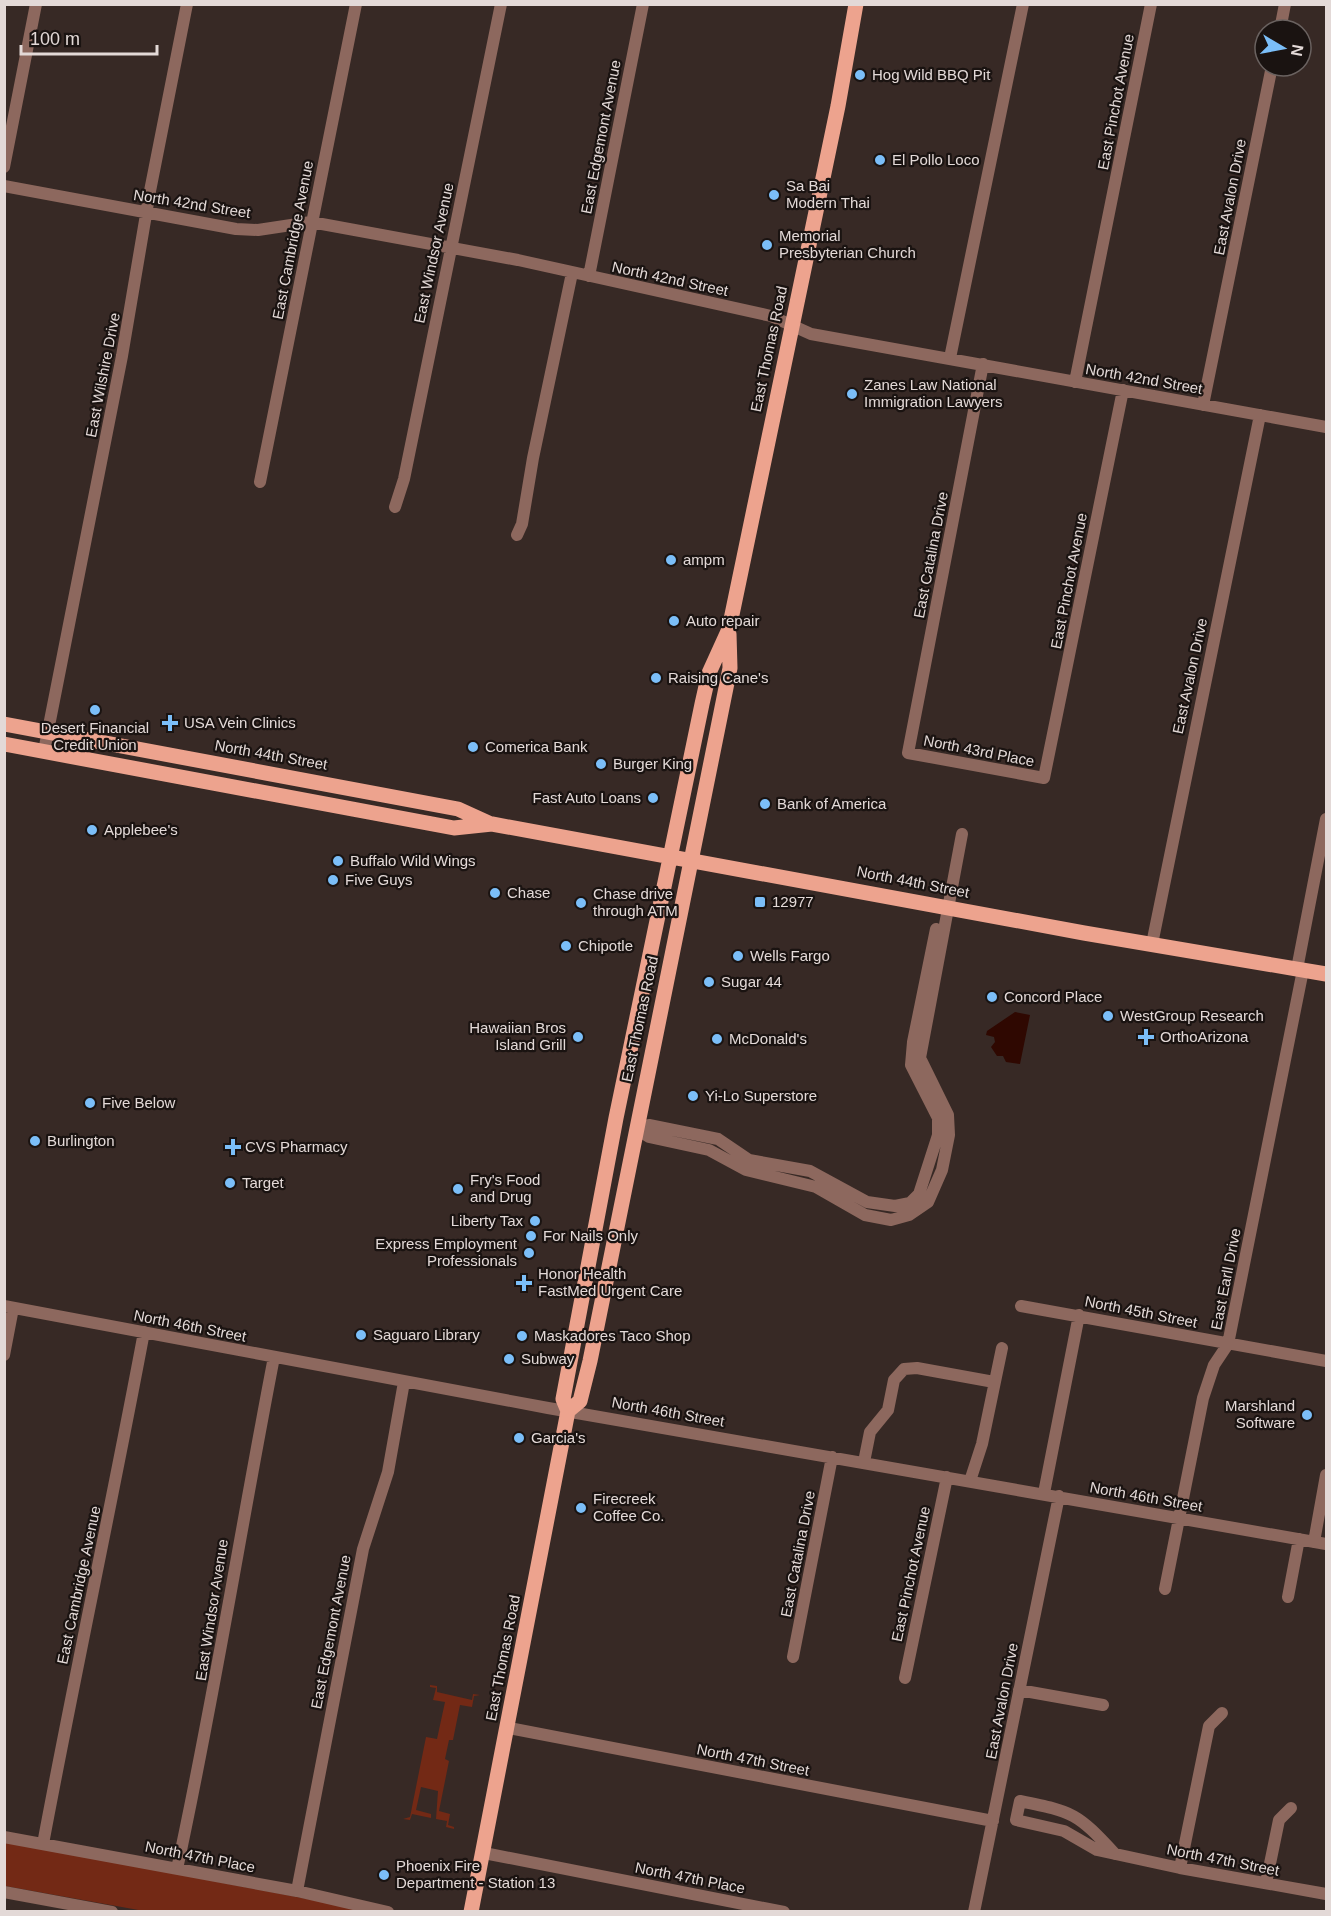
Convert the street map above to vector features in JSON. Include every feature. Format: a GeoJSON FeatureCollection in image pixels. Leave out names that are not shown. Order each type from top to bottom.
{"type":"FeatureCollection","features":[{"type":"Feature","properties":{"kind":"main road","name":"East Thomas Road"},"geometry":{"type":"LineString","coordinates":[[471,1911],[509,1728],[568,1411],[563,1399],[616,1118],[709,673],[729,629],[793,325],[856,4]]}},
{"type":"Feature","properties":{"kind":"main road","name":"East Thomas Road"},"geometry":{"type":"LineString","coordinates":[[568,1411],[580,1401],[616,1231],[730,668],[729,629]]}},
{"type":"Feature","properties":{"kind":"main road","name":"North 44th Street"},"geometry":{"type":"LineString","coordinates":[[4,724],[458,809],[492,824],[948,908],[1326,974]]}},
{"type":"Feature","properties":{"kind":"main road","name":"North 44th Street"},"geometry":{"type":"LineString","coordinates":[[4,744],[454,828],[492,824]]}},
{"type":"Feature","properties":{"kind":"main road"},"geometry":{"type":"LineString","coordinates":[[616,1231],[612,1199],[624,1129],[616,1118],[630,1102],[644,1037],[661,1008]]}},
{"type":"Feature","properties":{"kind":"street"},"geometry":{"type":"LineString","coordinates":[[4,167],[36,4]]}},
{"type":"Feature","properties":{"kind":"street","name":"East Wilshire Drive"},"geometry":{"type":"LineString","coordinates":[[44,752],[137,280],[147,213],[187,4]]}},
{"type":"Feature","properties":{"kind":"street","name":"East Cambridge Avenue"},"geometry":{"type":"LineString","coordinates":[[260,482],[356,4]]}},
{"type":"Feature","properties":{"kind":"street","name":"East Windsor Avenue"},"geometry":{"type":"LineString","coordinates":[[395,507],[404,479],[501,4]]}},
{"type":"Feature","properties":{"kind":"street","name":"East Edgemont Avenue"},"geometry":{"type":"LineString","coordinates":[[589,276],[643,4]]}},
{"type":"Feature","properties":{"kind":"street"},"geometry":{"type":"LineString","coordinates":[[950,358],[1023,4]]}},
{"type":"Feature","properties":{"kind":"street","name":"East Pinchot Avenue"},"geometry":{"type":"LineString","coordinates":[[1075,382],[1151,4]]}},
{"type":"Feature","properties":{"kind":"street","name":"East Avalon Drive"},"geometry":{"type":"LineString","coordinates":[[1203,405],[1270,78]]}},
{"type":"Feature","properties":{"kind":"street","name":"North 42nd Street"},"geometry":{"type":"LineString","coordinates":[[4,186],[147,213],[258,230],[311,222],[451,246],[771,316],[811,334],[1326,427]]}},
{"type":"Feature","properties":{"kind":"street"},"geometry":{"type":"LineString","coordinates":[[517,535],[522,524],[533,458],[572,273]]}},
{"type":"Feature","properties":{"kind":"street","name":"East Catalina Drive"},"geometry":{"type":"LineString","coordinates":[[908,753],[983,364]]}},
{"type":"Feature","properties":{"kind":"street","name":"East Pinchot Avenue"},"geometry":{"type":"LineString","coordinates":[[1044,778],[1123,390]]}},
{"type":"Feature","properties":{"kind":"street","name":"East Avalon Drive"},"geometry":{"type":"LineString","coordinates":[[1152,944],[1260,415]]}},
{"type":"Feature","properties":{"kind":"street"},"geometry":{"type":"LineString","coordinates":[[134,768],[138,749]]}},
{"type":"Feature","properties":{"kind":"street","name":"North 43rd Place"},"geometry":{"type":"LineString","coordinates":[[908,753],[1044,778]]}},
{"type":"Feature","properties":{"kind":"street","name":"East Earll Drive"},"geometry":{"type":"LineString","coordinates":[[1165,1589],[1203,1398],[1214,1365],[1228,1344],[1300,970],[1326,819]]}},
{"type":"Feature","properties":{"kind":"street"},"geometry":{"type":"LineString","coordinates":[[636,1129],[649,1125],[718,1139],[749,1160],[810,1171],[867,1202],[895,1206],[910,1203],[919,1194],[938,1135],[938,1118],[911,1065],[911,1049],[937,926],[948,908],[962,834]]}},
{"type":"Feature","properties":{"kind":"street","name":"North 45th Street"},"geometry":{"type":"LineString","coordinates":[[1022,1306],[1326,1361]]}},
{"type":"Feature","properties":{"kind":"street"},"geometry":{"type":"LineString","coordinates":[[4,1354],[9,1307]]}},
{"type":"Feature","properties":{"kind":"street","name":"North 46th Street"},"geometry":{"type":"LineString","coordinates":[[9,1307],[404,1382],[1320,1543]]}},
{"type":"Feature","properties":{"kind":"street"},"geometry":{"type":"LineString","coordinates":[[1044,1494],[1079,1315]]}},
{"type":"Feature","properties":{"kind":"street","name":"East Cambridge Avenue"},"geometry":{"type":"LineString","coordinates":[[43,1844],[110,1514],[144,1332]]}},
{"type":"Feature","properties":{"kind":"street"},"geometry":{"type":"LineString","coordinates":[[970,1480],[982,1444],[1002,1348]]}},
{"type":"Feature","properties":{"kind":"street","name":"East Windsor Avenue"},"geometry":{"type":"LineString","coordinates":[[177,1869],[210,1708],[236,1553],[274,1357]]}},
{"type":"Feature","properties":{"kind":"street"},"geometry":{"type":"LineString","coordinates":[[864,1462],[870,1432],[888,1410],[894,1380],[904,1369],[917,1368],[994,1382]]}},
{"type":"Feature","properties":{"kind":"street","name":"East Edgemont Avenue"},"geometry":{"type":"LineString","coordinates":[[297,1891],[363,1549],[388,1473],[404,1382]]}},
{"type":"Feature","properties":{"kind":"street","name":"East Catalina Drive"},"geometry":{"type":"LineString","coordinates":[[793,1658],[832,1457]]}},
{"type":"Feature","properties":{"kind":"street"},"geometry":{"type":"LineString","coordinates":[[1320,1543],[1326,1476]]}},
{"type":"Feature","properties":{"kind":"street","name":"East Pinchot Avenue"},"geometry":{"type":"LineString","coordinates":[[905,1678],[947,1477]]}},
{"type":"Feature","properties":{"kind":"street","name":"East Avalon Drive"},"geometry":{"type":"LineString","coordinates":[[974,1911],[1059,1496]]}},
{"type":"Feature","properties":{"kind":"street"},"geometry":{"type":"LineString","coordinates":[[1288,1597],[1299,1539]]}},
{"type":"Feature","properties":{"kind":"street"},"geometry":{"type":"LineString","coordinates":[[1019,1690],[1103,1705]]}},
{"type":"Feature","properties":{"kind":"street"},"geometry":{"type":"LineString","coordinates":[[1180,1868],[1209,1726],[1222,1713]]}},
{"type":"Feature","properties":{"kind":"street","name":"North 47th Street"},"geometry":{"type":"LineString","coordinates":[[509,1728],[993,1821]]}},
{"type":"Feature","properties":{"kind":"street","name":"North 47th Street"},"geometry":{"type":"LineString","coordinates":[[1115,1854],[1083,1821],[1072,1814],[1020,1801],[1016,1820],[1064,1831],[1097,1850],[1115,1854],[1180,1868],[1326,1894]]}},
{"type":"Feature","properties":{"kind":"street"},"geometry":{"type":"LineString","coordinates":[[1266,1883],[1279,1820],[1291,1808]]}},
{"type":"Feature","properties":{"kind":"street","name":"North 47th Place"},"geometry":{"type":"LineString","coordinates":[[4,1837],[297,1891],[388,1911]]}},
{"type":"Feature","properties":{"kind":"street","name":"North 47th Place"},"geometry":{"type":"LineString","coordinates":[[484,1853],[784,1911]]}},
{"type":"Feature","properties":{"kind":"street"},"geometry":{"type":"LineString","coordinates":[[4,1893],[112,1911]]}},
{"type":"Feature","properties":{"kind":"shaded area"},"geometry":{"type":"Polygon","coordinates":[[[1015,1012],[1030,1015],[1020,1064],[1006,1062],[1003,1056],[997,1056],[991,1047],[995,1042],[994,1037],[986,1035],[987,1031],[1015,1012]]]}},
{"type":"Feature","properties":{"kind":"shaded area"},"geometry":{"type":"Polygon","coordinates":[[[430,1685],[437,1686],[437,1692],[472,1700],[473,1694],[480,1695],[474,1696],[472,1707],[460,1705],[453,1740],[449,1740],[445,1759],[449,1761],[439,1811],[450,1814],[448,1825],[454,1829],[446,1827],[447,1821],[436,1819],[438,1791],[421,1787],[416,1810],[431,1814],[431,1818],[412,1814],[410,1820],[403,1819],[410,1817],[426,1737],[437,1739],[445,1702],[433,1700],[436,1688],[430,1685]]]}},
{"type":"Feature","properties":{"kind":"shaded area"},"geometry":{"type":"Polygon","coordinates":[[[4,1841],[370,1911],[144,1911],[5,1886],[4,1841]]]}},
{"type":"Feature","properties":{"kind":"place","name":"Hog Wild BBQ Pit"},"geometry":{"type":"Point","coordinates":[860,75]}},
{"type":"Feature","properties":{"kind":"place","name":"El Pollo Loco"},"geometry":{"type":"Point","coordinates":[880,160]}},
{"type":"Feature","properties":{"kind":"place","name":"Sa Bai Modern Thai"},"geometry":{"type":"Point","coordinates":[774,195]}},
{"type":"Feature","properties":{"kind":"place","name":"Memorial Presbyterian Church"},"geometry":{"type":"Point","coordinates":[767,245]}},
{"type":"Feature","properties":{"kind":"place","name":"Zanes Law National Immigration Lawyers"},"geometry":{"type":"Point","coordinates":[852,394]}},
{"type":"Feature","properties":{"kind":"place","name":"ampm"},"geometry":{"type":"Point","coordinates":[671,560]}},
{"type":"Feature","properties":{"kind":"place","name":"Auto repair"},"geometry":{"type":"Point","coordinates":[674,621]}},
{"type":"Feature","properties":{"kind":"place","name":"Raising Cane's"},"geometry":{"type":"Point","coordinates":[656,678]}},
{"type":"Feature","properties":{"kind":"place","name":"Desert Financial Credit Union"},"geometry":{"type":"Point","coordinates":[95,710]}},
{"type":"Feature","properties":{"kind":"place","name":"USA Vein Clinics"},"geometry":{"type":"Point","coordinates":[170,723]}},
{"type":"Feature","properties":{"kind":"place","name":"Comerica Bank"},"geometry":{"type":"Point","coordinates":[473,747]}},
{"type":"Feature","properties":{"kind":"place","name":"Burger King"},"geometry":{"type":"Point","coordinates":[601,764]}},
{"type":"Feature","properties":{"kind":"place","name":"Fast Auto Loans"},"geometry":{"type":"Point","coordinates":[653,798]}},
{"type":"Feature","properties":{"kind":"place","name":"Bank of America"},"geometry":{"type":"Point","coordinates":[765,804]}},
{"type":"Feature","properties":{"kind":"place","name":"Applebee's"},"geometry":{"type":"Point","coordinates":[92,830]}},
{"type":"Feature","properties":{"kind":"place","name":"Buffalo Wild Wings"},"geometry":{"type":"Point","coordinates":[338,861]}},
{"type":"Feature","properties":{"kind":"place","name":"Five Guys"},"geometry":{"type":"Point","coordinates":[333,880]}},
{"type":"Feature","properties":{"kind":"place","name":"Chase"},"geometry":{"type":"Point","coordinates":[495,893]}},
{"type":"Feature","properties":{"kind":"place","name":"12977"},"geometry":{"type":"Point","coordinates":[760,902]}},
{"type":"Feature","properties":{"kind":"place","name":"Chase drive through ATM"},"geometry":{"type":"Point","coordinates":[581,903]}},
{"type":"Feature","properties":{"kind":"place","name":"Chipotle"},"geometry":{"type":"Point","coordinates":[566,946]}},
{"type":"Feature","properties":{"kind":"place","name":"Wells Fargo"},"geometry":{"type":"Point","coordinates":[738,956]}},
{"type":"Feature","properties":{"kind":"place","name":"Sugar 44"},"geometry":{"type":"Point","coordinates":[709,982]}},
{"type":"Feature","properties":{"kind":"place","name":"Concord Place"},"geometry":{"type":"Point","coordinates":[992,997]}},
{"type":"Feature","properties":{"kind":"place","name":"WestGroup Research"},"geometry":{"type":"Point","coordinates":[1108,1016]}},
{"type":"Feature","properties":{"kind":"place","name":"Hawaiian Bros Island Grill"},"geometry":{"type":"Point","coordinates":[578,1037]}},
{"type":"Feature","properties":{"kind":"place","name":"OrthoArizona"},"geometry":{"type":"Point","coordinates":[1146,1037]}},
{"type":"Feature","properties":{"kind":"place","name":"McDonald's"},"geometry":{"type":"Point","coordinates":[717,1039]}},
{"type":"Feature","properties":{"kind":"place","name":"Yi-Lo Superstore"},"geometry":{"type":"Point","coordinates":[693,1096]}},
{"type":"Feature","properties":{"kind":"place","name":"Five Below"},"geometry":{"type":"Point","coordinates":[90,1103]}},
{"type":"Feature","properties":{"kind":"place","name":"Burlington"},"geometry":{"type":"Point","coordinates":[35,1141]}},
{"type":"Feature","properties":{"kind":"place","name":"CVS Pharmacy"},"geometry":{"type":"Point","coordinates":[233,1147]}},
{"type":"Feature","properties":{"kind":"place","name":"Target"},"geometry":{"type":"Point","coordinates":[230,1183]}},
{"type":"Feature","properties":{"kind":"place","name":"Fry's Food and Drug"},"geometry":{"type":"Point","coordinates":[458,1189]}},
{"type":"Feature","properties":{"kind":"place","name":"Liberty Tax"},"geometry":{"type":"Point","coordinates":[535,1221]}},
{"type":"Feature","properties":{"kind":"place","name":"For Nails Only"},"geometry":{"type":"Point","coordinates":[531,1236]}},
{"type":"Feature","properties":{"kind":"place","name":"Express Employment Professionals"},"geometry":{"type":"Point","coordinates":[529,1253]}},
{"type":"Feature","properties":{"kind":"place","name":"Honor Health FastMed Urgent Care"},"geometry":{"type":"Point","coordinates":[524,1283]}},
{"type":"Feature","properties":{"kind":"place","name":"Saguaro Library"},"geometry":{"type":"Point","coordinates":[361,1335]}},
{"type":"Feature","properties":{"kind":"place","name":"Maskadores Taco Shop"},"geometry":{"type":"Point","coordinates":[522,1336]}},
{"type":"Feature","properties":{"kind":"place","name":"Subway"},"geometry":{"type":"Point","coordinates":[509,1359]}},
{"type":"Feature","properties":{"kind":"place","name":"Marshland Software"},"geometry":{"type":"Point","coordinates":[1307,1415]}},
{"type":"Feature","properties":{"kind":"place","name":"Garcia's"},"geometry":{"type":"Point","coordinates":[519,1438]}},
{"type":"Feature","properties":{"kind":"place","name":"Firecreek Coffee Co."},"geometry":{"type":"Point","coordinates":[581,1508]}},
{"type":"Feature","properties":{"kind":"place","name":"Phoenix Fire Department - Station 13"},"geometry":{"type":"Point","coordinates":[384,1875]}}]}
